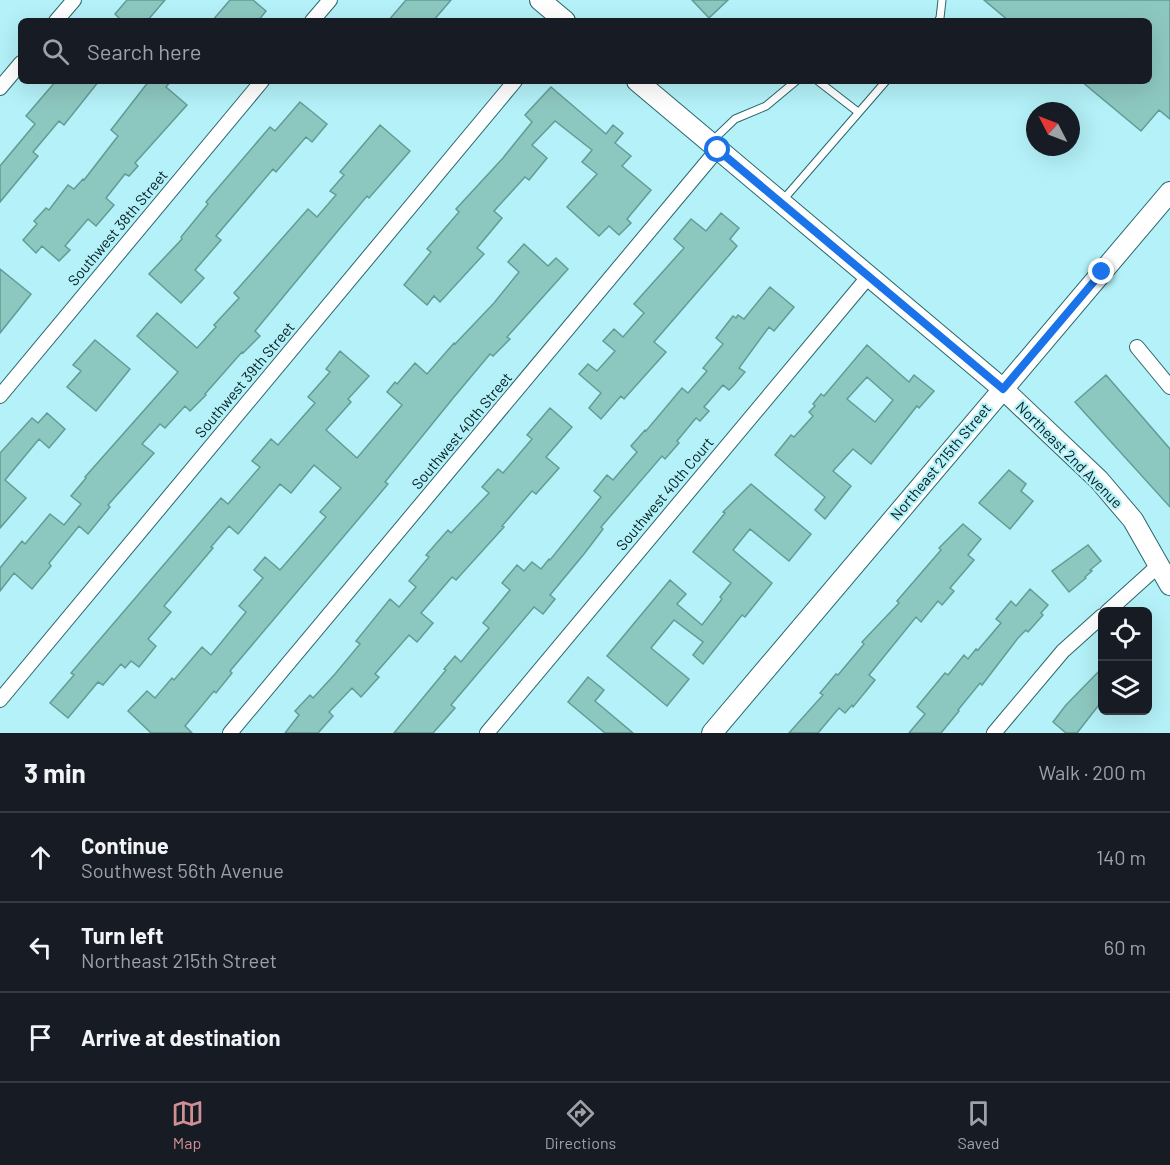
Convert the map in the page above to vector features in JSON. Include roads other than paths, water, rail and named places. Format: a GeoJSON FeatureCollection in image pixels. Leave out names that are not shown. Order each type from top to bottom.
{"type":"FeatureCollection","features":[{"type":"Feature","properties":{"kind":"street"},"geometry":{"type":"LineString","coordinates":[[59,18],[74,0]]}},
{"type":"Feature","properties":{"kind":"street"},"geometry":{"type":"LineString","coordinates":[[315,18],[330,0]]}},
{"type":"Feature","properties":{"kind":"street"},"geometry":{"type":"LineString","coordinates":[[540,0],[561,18]]}},
{"type":"Feature","properties":{"kind":"street"},"geometry":{"type":"LineString","coordinates":[[0,88],[18,67]]}},
{"type":"Feature","properties":{"kind":"street","name":"Southwest 38th Street"},"geometry":{"type":"LineString","coordinates":[[0,396],[260,84]]}},
{"type":"Feature","properties":{"kind":"street","name":"Southwest 39th Street"},"geometry":{"type":"LineString","coordinates":[[0,700],[513,84]]}},
{"type":"Feature","properties":{"kind":"street","name":"Northeast 2nd Avenue"},"geometry":{"type":"LineString","coordinates":[[641,84],[1003,389],[1099,480],[1132,520],[1170,585]]}},
{"type":"Feature","properties":{"kind":"street","name":"Southwest 40th Street"},"geometry":{"type":"LineString","coordinates":[[230,733],[714,146]]}},
{"type":"Feature","properties":{"kind":"street","name":"Northeast 215th Street"},"geometry":{"type":"LineString","coordinates":[[712,733],[1170,192]]}},
{"type":"Feature","properties":{"kind":"street","name":"Southwest 40th Court"},"geometry":{"type":"LineString","coordinates":[[487,733],[868,276]]}},
{"type":"Feature","properties":{"kind":"street"},"geometry":{"type":"LineString","coordinates":[[1137,348],[1170,387]]}},
{"type":"Feature","properties":{"kind":"street"},"geometry":{"type":"LineString","coordinates":[[1113,607],[1158,566]]}},
{"type":"Feature","properties":{"kind":"street"},"geometry":{"type":"LineString","coordinates":[[994,733],[1063,651],[1098,620]]}},
{"type":"Feature","properties":{"kind":"lane"},"geometry":{"type":"LineString","coordinates":[[940,18],[942,0]]}},
{"type":"Feature","properties":{"kind":"lane"},"geometry":{"type":"LineString","coordinates":[[714,146],[735,119],[766,106],[792,84]]}},
{"type":"Feature","properties":{"kind":"lane"},"geometry":{"type":"LineString","coordinates":[[822,84],[858,112]]}},
{"type":"Feature","properties":{"kind":"lane"},"geometry":{"type":"LineString","coordinates":[[781,202],[883,84]]}}]}
